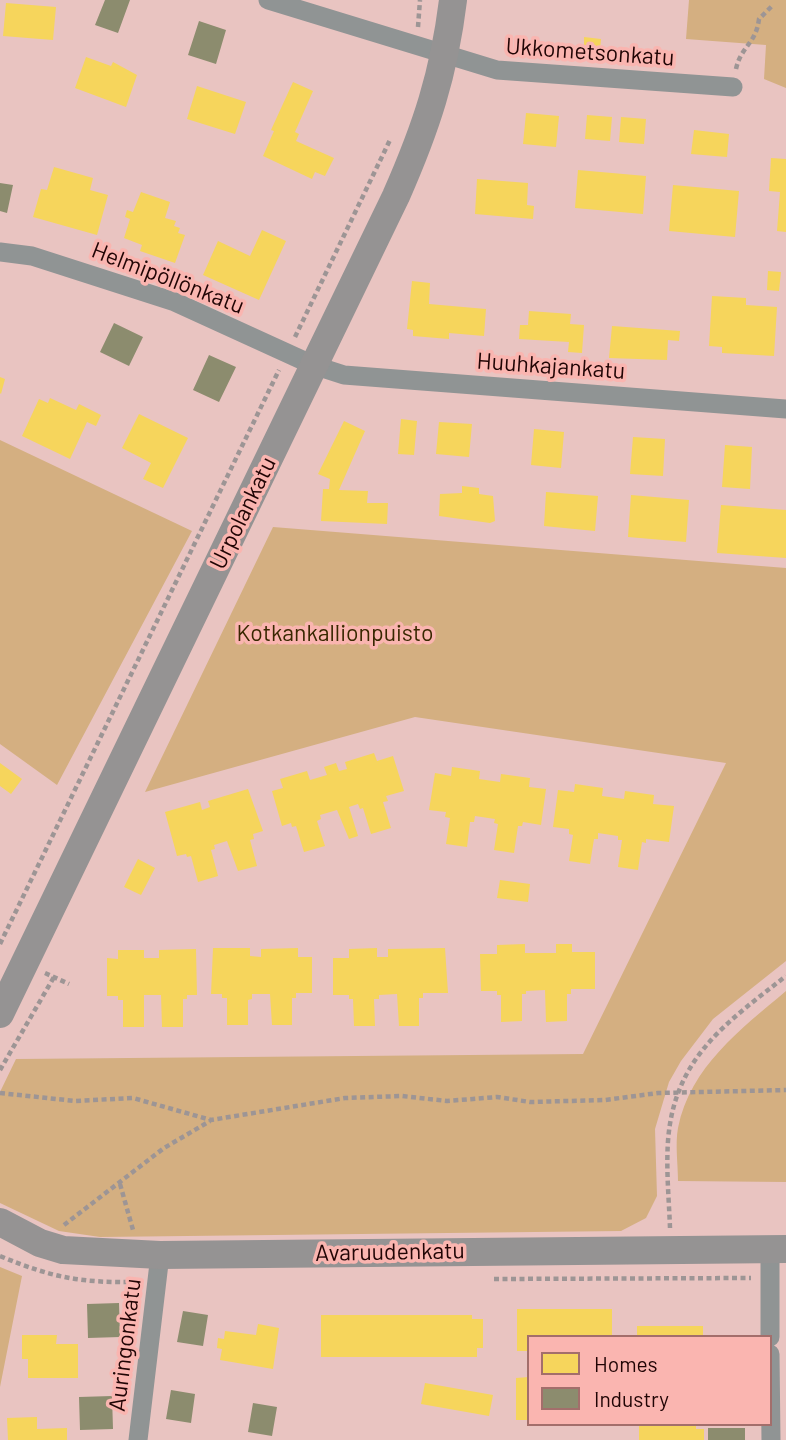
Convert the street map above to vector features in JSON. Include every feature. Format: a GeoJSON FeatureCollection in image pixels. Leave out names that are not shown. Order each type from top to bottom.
{"type":"FeatureCollection","features":[{"type":"Feature","properties":{"kind":"main road","name":"Urpolankatu"},"geometry":{"type":"LineString","coordinates":[[0,1014],[421,140],[446,56],[453,0]]}},
{"type":"Feature","properties":{"kind":"main road","name":"Avaruudenkatu"},"geometry":{"type":"LineString","coordinates":[[0,1222],[63,1250],[148,1255],[778,1249]]}},
{"type":"Feature","properties":{"kind":"street","name":"Ukkometsonkatu"},"geometry":{"type":"LineString","coordinates":[[268,0],[497,70],[733,87]]}},
{"type":"Feature","properties":{"kind":"street","name":"Helmipöllönkatu"},"geometry":{"type":"LineString","coordinates":[[0,252],[32,256],[176,302],[313,365]]}},
{"type":"Feature","properties":{"kind":"street","name":"Huuhkajankatu"},"geometry":{"type":"LineString","coordinates":[[313,365],[357,376],[786,409]]}},
{"type":"Feature","properties":{"kind":"street"},"geometry":{"type":"LineString","coordinates":[[770,1335],[778,1249]]}},
{"type":"Feature","properties":{"kind":"street","name":"Auringonkatu"},"geometry":{"type":"LineString","coordinates":[[138,1440],[148,1255]]}},
{"type":"Feature","properties":{"kind":"path"},"geometry":{"type":"LineString","coordinates":[[417,47],[420,0]]}},
{"type":"Feature","properties":{"kind":"path"},"geometry":{"type":"LineString","coordinates":[[733,87],[739,56],[757,35],[759,19],[772,6]]}},
{"type":"Feature","properties":{"kind":"path"},"geometry":{"type":"LineString","coordinates":[[0,944],[395,128]]}},
{"type":"Feature","properties":{"kind":"path"},"geometry":{"type":"LineString","coordinates":[[671,1278],[668,1143],[684,1075],[702,1048],[728,1022],[786,976]]}},
{"type":"Feature","properties":{"kind":"path"},"geometry":{"type":"LineString","coordinates":[[0,1070],[54,977]]}},
{"type":"Feature","properties":{"kind":"path"},"geometry":{"type":"LineString","coordinates":[[0,1093],[75,1101],[133,1098],[211,1120],[345,1098],[402,1096],[447,1101],[497,1097],[530,1102],[786,1090]]}},
{"type":"Feature","properties":{"kind":"path"},"geometry":{"type":"LineString","coordinates":[[40,1242],[120,1184],[164,1148],[192,1134],[211,1120]]}},
{"type":"Feature","properties":{"kind":"path"},"geometry":{"type":"LineString","coordinates":[[120,1184],[148,1255]]}},
{"type":"Feature","properties":{"kind":"green space"},"geometry":{"type":"Polygon","coordinates":[[[689,0],[786,0],[786,88],[764,79],[766,45],[686,39],[689,0]]]}},
{"type":"Feature","properties":{"kind":"green space"},"geometry":{"type":"Polygon","coordinates":[[[0,440],[192,531],[57,785],[0,744],[0,440]]]}},
{"type":"Feature","properties":{"kind":"green space","name":"Kotkankallionpuisto"},"geometry":{"type":"Polygon","coordinates":[[[273,527],[786,568],[786,961],[713,1019],[681,1061],[669,1082],[655,1129],[657,1196],[646,1218],[621,1231],[100,1237],[59,1231],[0,1203],[0,1092],[16,1059],[583,1054],[726,763],[415,717],[145,792],[273,527]]]}},
{"type":"Feature","properties":{"kind":"green space"},"geometry":{"type":"Polygon","coordinates":[[[786,991],[786,1182],[678,1181],[678,1128],[684,1106],[694,1086],[735,1035],[786,991]]]}},
{"type":"Feature","properties":{"kind":"green space"},"geometry":{"type":"Polygon","coordinates":[[[0,1267],[22,1276],[0,1387],[0,1267]]]}},
{"type":"Feature","properties":{"kind":"building: Homes"},"geometry":{"type":"Polygon","coordinates":[[[6,3],[56,7],[53,40],[3,36],[6,3]]]}},
{"type":"Feature","properties":{"kind":"building: Homes"},"geometry":{"type":"Polygon","coordinates":[[[584,37],[601,39],[600,49],[584,49],[584,37]]]}},
{"type":"Feature","properties":{"kind":"building: Homes"},"geometry":{"type":"Polygon","coordinates":[[[86,57],[111,66],[113,62],[137,75],[126,107],[75,88],[86,57]]]}},
{"type":"Feature","properties":{"kind":"building: Homes"},"geometry":{"type":"Polygon","coordinates":[[[293,82],[313,91],[295,132],[299,134],[296,141],[334,158],[325,176],[315,172],[312,179],[263,156],[274,131],[271,130],[293,82]]]}},
{"type":"Feature","properties":{"kind":"building: Homes"},"geometry":{"type":"Polygon","coordinates":[[[197,86],[246,102],[235,134],[187,119],[197,86]]]}},
{"type":"Feature","properties":{"kind":"building: Homes"},"geometry":{"type":"Polygon","coordinates":[[[526,113],[559,116],[556,147],[523,144],[526,113]]]}},
{"type":"Feature","properties":{"kind":"building: Homes"},"geometry":{"type":"Polygon","coordinates":[[[587,115],[612,117],[610,141],[585,139],[587,115]]]}},
{"type":"Feature","properties":{"kind":"building: Homes"},"geometry":{"type":"Polygon","coordinates":[[[621,117],[646,119],[644,144],[619,142],[621,117]]]}},
{"type":"Feature","properties":{"kind":"building: Homes"},"geometry":{"type":"Polygon","coordinates":[[[694,130],[729,134],[727,157],[691,154],[694,130]]]}},
{"type":"Feature","properties":{"kind":"building: Homes"},"geometry":{"type":"Polygon","coordinates":[[[771,158],[786,159],[786,232],[777,231],[780,192],[769,191],[771,158]]]}},
{"type":"Feature","properties":{"kind":"building: Homes"},"geometry":{"type":"Polygon","coordinates":[[[54,167],[93,178],[90,190],[108,195],[97,235],[33,217],[41,189],[47,190],[54,167]]]}},
{"type":"Feature","properties":{"kind":"building: Homes"},"geometry":{"type":"Polygon","coordinates":[[[578,170],[646,176],[643,214],[575,208],[578,170]]]}},
{"type":"Feature","properties":{"kind":"building: Homes"},"geometry":{"type":"Polygon","coordinates":[[[477,179],[528,183],[527,205],[534,206],[533,219],[475,214],[477,179]]]}},
{"type":"Feature","properties":{"kind":"building: Homes"},"geometry":{"type":"Polygon","coordinates":[[[673,185],[739,191],[735,237],[669,231],[673,185]]]}},
{"type":"Feature","properties":{"kind":"building: Homes"},"geometry":{"type":"Polygon","coordinates":[[[141,192],[170,202],[165,218],[176,221],[174,226],[180,228],[178,233],[185,235],[175,263],[140,251],[142,245],[124,238],[130,219],[125,217],[127,210],[133,212],[141,192]]]}},
{"type":"Feature","properties":{"kind":"building: Homes"},"geometry":{"type":"Polygon","coordinates":[[[262,230],[286,241],[259,300],[203,275],[218,241],[250,256],[262,230]]]}},
{"type":"Feature","properties":{"kind":"building: Homes"},"geometry":{"type":"Polygon","coordinates":[[[768,271],[781,272],[779,291],[767,290],[768,271]]]}},
{"type":"Feature","properties":{"kind":"building: Homes"},"geometry":{"type":"Polygon","coordinates":[[[412,281],[430,283],[429,304],[486,309],[484,336],[449,333],[449,339],[413,336],[413,330],[407,329],[412,281]]]}},
{"type":"Feature","properties":{"kind":"building: Homes"},"geometry":{"type":"Polygon","coordinates":[[[712,296],[746,298],[746,305],[777,307],[774,356],[722,353],[722,347],[709,346],[712,296]]]}},
{"type":"Feature","properties":{"kind":"building: Homes"},"geometry":{"type":"Polygon","coordinates":[[[529,311],[571,314],[570,324],[584,325],[582,353],[568,352],[569,342],[519,339],[520,325],[528,325],[529,311]]]}},
{"type":"Feature","properties":{"kind":"building: Homes"},"geometry":{"type":"Polygon","coordinates":[[[612,326],[680,331],[679,341],[668,340],[667,360],[609,358],[612,326]]]}},
{"type":"Feature","properties":{"kind":"building: Homes"},"geometry":{"type":"Polygon","coordinates":[[[0,377],[5,379],[1,394],[0,393],[0,377]]]}},
{"type":"Feature","properties":{"kind":"building: Homes"},"geometry":{"type":"Polygon","coordinates":[[[50,398],[76,410],[79,404],[101,415],[96,426],[87,422],[70,459],[22,436],[39,399],[48,403],[50,398]]]}},
{"type":"Feature","properties":{"kind":"building: Homes"},"geometry":{"type":"Polygon","coordinates":[[[139,414],[188,438],[163,488],[143,479],[151,463],[122,448],[139,414]]]}},
{"type":"Feature","properties":{"kind":"building: Homes"},"geometry":{"type":"Polygon","coordinates":[[[401,419],[417,421],[414,455],[398,454],[401,419]]]}},
{"type":"Feature","properties":{"kind":"building: Homes"},"geometry":{"type":"Polygon","coordinates":[[[344,421],[365,431],[339,490],[368,491],[367,503],[388,503],[387,524],[321,521],[323,489],[329,489],[330,479],[318,474],[344,421]]]}},
{"type":"Feature","properties":{"kind":"building: Homes"},"geometry":{"type":"Polygon","coordinates":[[[439,422],[472,424],[469,457],[436,454],[439,422]]]}},
{"type":"Feature","properties":{"kind":"building: Homes"},"geometry":{"type":"Polygon","coordinates":[[[534,429],[564,432],[561,468],[531,465],[534,429]]]}},
{"type":"Feature","properties":{"kind":"building: Homes"},"geometry":{"type":"Polygon","coordinates":[[[633,437],[665,439],[663,476],[630,474],[633,437]]]}},
{"type":"Feature","properties":{"kind":"building: Homes"},"geometry":{"type":"Polygon","coordinates":[[[725,445],[752,447],[750,489],[722,487],[725,445]]]}},
{"type":"Feature","properties":{"kind":"building: Homes"},"geometry":{"type":"Polygon","coordinates":[[[462,486],[479,488],[479,494],[493,496],[495,521],[490,523],[439,516],[440,494],[462,493],[462,486]]]}},
{"type":"Feature","properties":{"kind":"building: Homes"},"geometry":{"type":"Polygon","coordinates":[[[546,492],[598,496],[595,531],[544,526],[546,492]]]}},
{"type":"Feature","properties":{"kind":"building: Homes"},"geometry":{"type":"Polygon","coordinates":[[[631,495],[689,500],[686,542],[628,537],[631,495]]]}},
{"type":"Feature","properties":{"kind":"building: Homes"},"geometry":{"type":"Polygon","coordinates":[[[721,505],[786,510],[786,558],[717,553],[721,505]]]}},
{"type":"Feature","properties":{"kind":"building: Homes"},"geometry":{"type":"Polygon","coordinates":[[[374,753],[377,761],[393,756],[404,791],[386,796],[388,801],[383,802],[391,828],[371,834],[363,808],[360,809],[358,804],[349,807],[358,836],[349,839],[337,810],[320,815],[321,819],[317,821],[325,846],[304,852],[296,826],[292,827],[291,823],[282,826],[272,791],[283,788],[280,779],[307,771],[310,780],[327,775],[324,767],[336,763],[339,771],[347,769],[345,762],[374,753]]]}},
{"type":"Feature","properties":{"kind":"building: Homes"},"geometry":{"type":"Polygon","coordinates":[[[0,763],[22,779],[11,794],[0,786],[0,763]]]}},
{"type":"Feature","properties":{"kind":"building: Homes"},"geometry":{"type":"Polygon","coordinates":[[[452,767],[480,771],[479,779],[500,782],[501,774],[530,778],[529,787],[546,789],[541,825],[523,822],[522,826],[518,826],[514,853],[494,850],[498,824],[494,823],[495,819],[475,816],[474,822],[470,822],[467,847],[446,844],[450,818],[445,817],[446,812],[429,810],[435,773],[451,776],[452,767]]]}},
{"type":"Feature","properties":{"kind":"building: Homes"},"geometry":{"type":"Polygon","coordinates":[[[575,784],[603,788],[602,796],[624,799],[625,791],[654,795],[653,804],[674,806],[669,842],[646,839],[646,843],[642,842],[638,870],[618,867],[622,840],[618,840],[618,836],[598,833],[598,839],[594,839],[590,864],[569,861],[573,835],[569,834],[569,829],[553,827],[558,790],[574,792],[575,784]]]}},
{"type":"Feature","properties":{"kind":"building: Homes"},"geometry":{"type":"Polygon","coordinates":[[[248,789],[263,831],[253,834],[254,839],[250,840],[257,866],[238,871],[227,841],[214,845],[215,849],[211,850],[218,876],[198,882],[191,856],[177,856],[165,812],[200,802],[202,810],[210,807],[208,801],[248,789]]]}},
{"type":"Feature","properties":{"kind":"building: Homes"},"geometry":{"type":"Polygon","coordinates":[[[138,859],[155,868],[141,895],[124,887],[138,859]]]}},
{"type":"Feature","properties":{"kind":"building: Homes"},"geometry":{"type":"Polygon","coordinates":[[[500,880],[530,884],[528,902],[497,898],[500,880]]]}},
{"type":"Feature","properties":{"kind":"building: Homes"},"geometry":{"type":"Polygon","coordinates":[[[525,944],[525,953],[556,953],[556,944],[572,944],[572,952],[595,952],[595,989],[571,989],[571,994],[567,994],[567,1021],[546,1022],[545,990],[526,991],[526,994],[522,994],[522,1021],[501,1022],[501,995],[497,995],[497,991],[481,991],[480,954],[497,954],[497,945],[525,944]]]}},
{"type":"Feature","properties":{"kind":"building: Homes"},"geometry":{"type":"Polygon","coordinates":[[[213,948],[250,948],[250,956],[261,957],[261,949],[298,948],[298,957],[312,957],[312,993],[296,993],[296,998],[292,998],[292,1025],[272,1025],[270,994],[252,994],[252,999],[248,1000],[248,1025],[227,1025],[227,998],[222,998],[222,994],[211,994],[213,948]]]}},
{"type":"Feature","properties":{"kind":"building: Homes"},"geometry":{"type":"Polygon","coordinates":[[[377,948],[377,957],[388,957],[388,949],[445,948],[448,993],[423,993],[423,998],[419,998],[419,1026],[399,1026],[397,994],[379,995],[379,999],[374,999],[375,1026],[354,1026],[353,999],[349,999],[349,995],[333,995],[333,958],[349,958],[349,949],[377,948]]]}},
{"type":"Feature","properties":{"kind":"building: Homes"},"geometry":{"type":"Polygon","coordinates":[[[196,949],[197,995],[187,995],[187,999],[183,999],[183,1027],[162,1027],[161,995],[144,995],[144,1027],[123,1027],[123,1000],[118,1000],[118,996],[107,996],[107,958],[118,959],[118,950],[144,950],[144,958],[159,958],[159,950],[196,949]]]}},
{"type":"Feature","properties":{"kind":"building: Homes"},"geometry":{"type":"Polygon","coordinates":[[[517,1309],[612,1309],[612,1335],[527,1335],[527,1351],[517,1351],[517,1309]]]}},
{"type":"Feature","properties":{"kind":"building: Homes"},"geometry":{"type":"Polygon","coordinates":[[[321,1315],[472,1315],[472,1319],[483,1319],[483,1348],[477,1348],[477,1357],[321,1357],[321,1315]]]}},
{"type":"Feature","properties":{"kind":"building: Homes"},"geometry":{"type":"Polygon","coordinates":[[[258,1324],[279,1328],[273,1369],[220,1360],[222,1349],[217,1348],[218,1338],[224,1339],[225,1331],[256,1335],[258,1324]]]}},
{"type":"Feature","properties":{"kind":"building: Homes"},"geometry":{"type":"Polygon","coordinates":[[[637,1326],[703,1326],[703,1335],[637,1335],[637,1326]]]}},
{"type":"Feature","properties":{"kind":"building: Homes"},"geometry":{"type":"Polygon","coordinates":[[[22,1335],[57,1335],[56,1344],[78,1344],[78,1378],[28,1378],[28,1359],[22,1359],[22,1335]]]}},
{"type":"Feature","properties":{"kind":"building: Homes"},"geometry":{"type":"Polygon","coordinates":[[[527,1377],[527,1420],[516,1420],[516,1378],[527,1377]]]}},
{"type":"Feature","properties":{"kind":"building: Homes"},"geometry":{"type":"Polygon","coordinates":[[[425,1383],[493,1395],[489,1416],[421,1404],[425,1383]]]}},
{"type":"Feature","properties":{"kind":"building: Homes"},"geometry":{"type":"Polygon","coordinates":[[[37,1417],[37,1429],[67,1428],[67,1440],[8,1440],[7,1418],[37,1417]]]}},
{"type":"Feature","properties":{"kind":"building: Homes"},"geometry":{"type":"Polygon","coordinates":[[[639,1426],[696,1426],[696,1429],[704,1429],[704,1440],[639,1440],[639,1426]]]}},
{"type":"Feature","properties":{"kind":"building: Industry"},"geometry":{"type":"Polygon","coordinates":[[[105,0],[130,0],[118,33],[95,25],[105,0]]]}},
{"type":"Feature","properties":{"kind":"building: Industry"},"geometry":{"type":"Polygon","coordinates":[[[199,21],[226,30],[216,64],[188,55],[199,21]]]}},
{"type":"Feature","properties":{"kind":"building: Industry"},"geometry":{"type":"Polygon","coordinates":[[[0,183],[13,185],[7,213],[0,211],[0,183]]]}},
{"type":"Feature","properties":{"kind":"building: Industry"},"geometry":{"type":"Polygon","coordinates":[[[114,323],[143,337],[129,366],[100,352],[114,323]]]}},
{"type":"Feature","properties":{"kind":"building: Industry"},"geometry":{"type":"Polygon","coordinates":[[[209,355],[236,367],[219,402],[193,390],[209,355]]]}},
{"type":"Feature","properties":{"kind":"building: Industry"},"geometry":{"type":"Polygon","coordinates":[[[119,1303],[120,1337],[88,1338],[87,1304],[119,1303]]]}},
{"type":"Feature","properties":{"kind":"building: Industry"},"geometry":{"type":"Polygon","coordinates":[[[183,1311],[208,1315],[203,1346],[177,1342],[183,1311]]]}},
{"type":"Feature","properties":{"kind":"building: Industry"},"geometry":{"type":"Polygon","coordinates":[[[171,1390],[195,1394],[191,1423],[166,1419],[171,1390]]]}},
{"type":"Feature","properties":{"kind":"building: Industry"},"geometry":{"type":"Polygon","coordinates":[[[112,1396],[113,1429],[80,1430],[79,1397],[112,1396]]]}},
{"type":"Feature","properties":{"kind":"building: Industry"},"geometry":{"type":"Polygon","coordinates":[[[253,1403],[277,1407],[272,1436],[248,1432],[253,1403]]]}},
{"type":"Feature","properties":{"kind":"building: Industry"},"geometry":{"type":"Polygon","coordinates":[[[708,1428],[745,1428],[745,1440],[708,1440],[708,1428]]]}}]}
